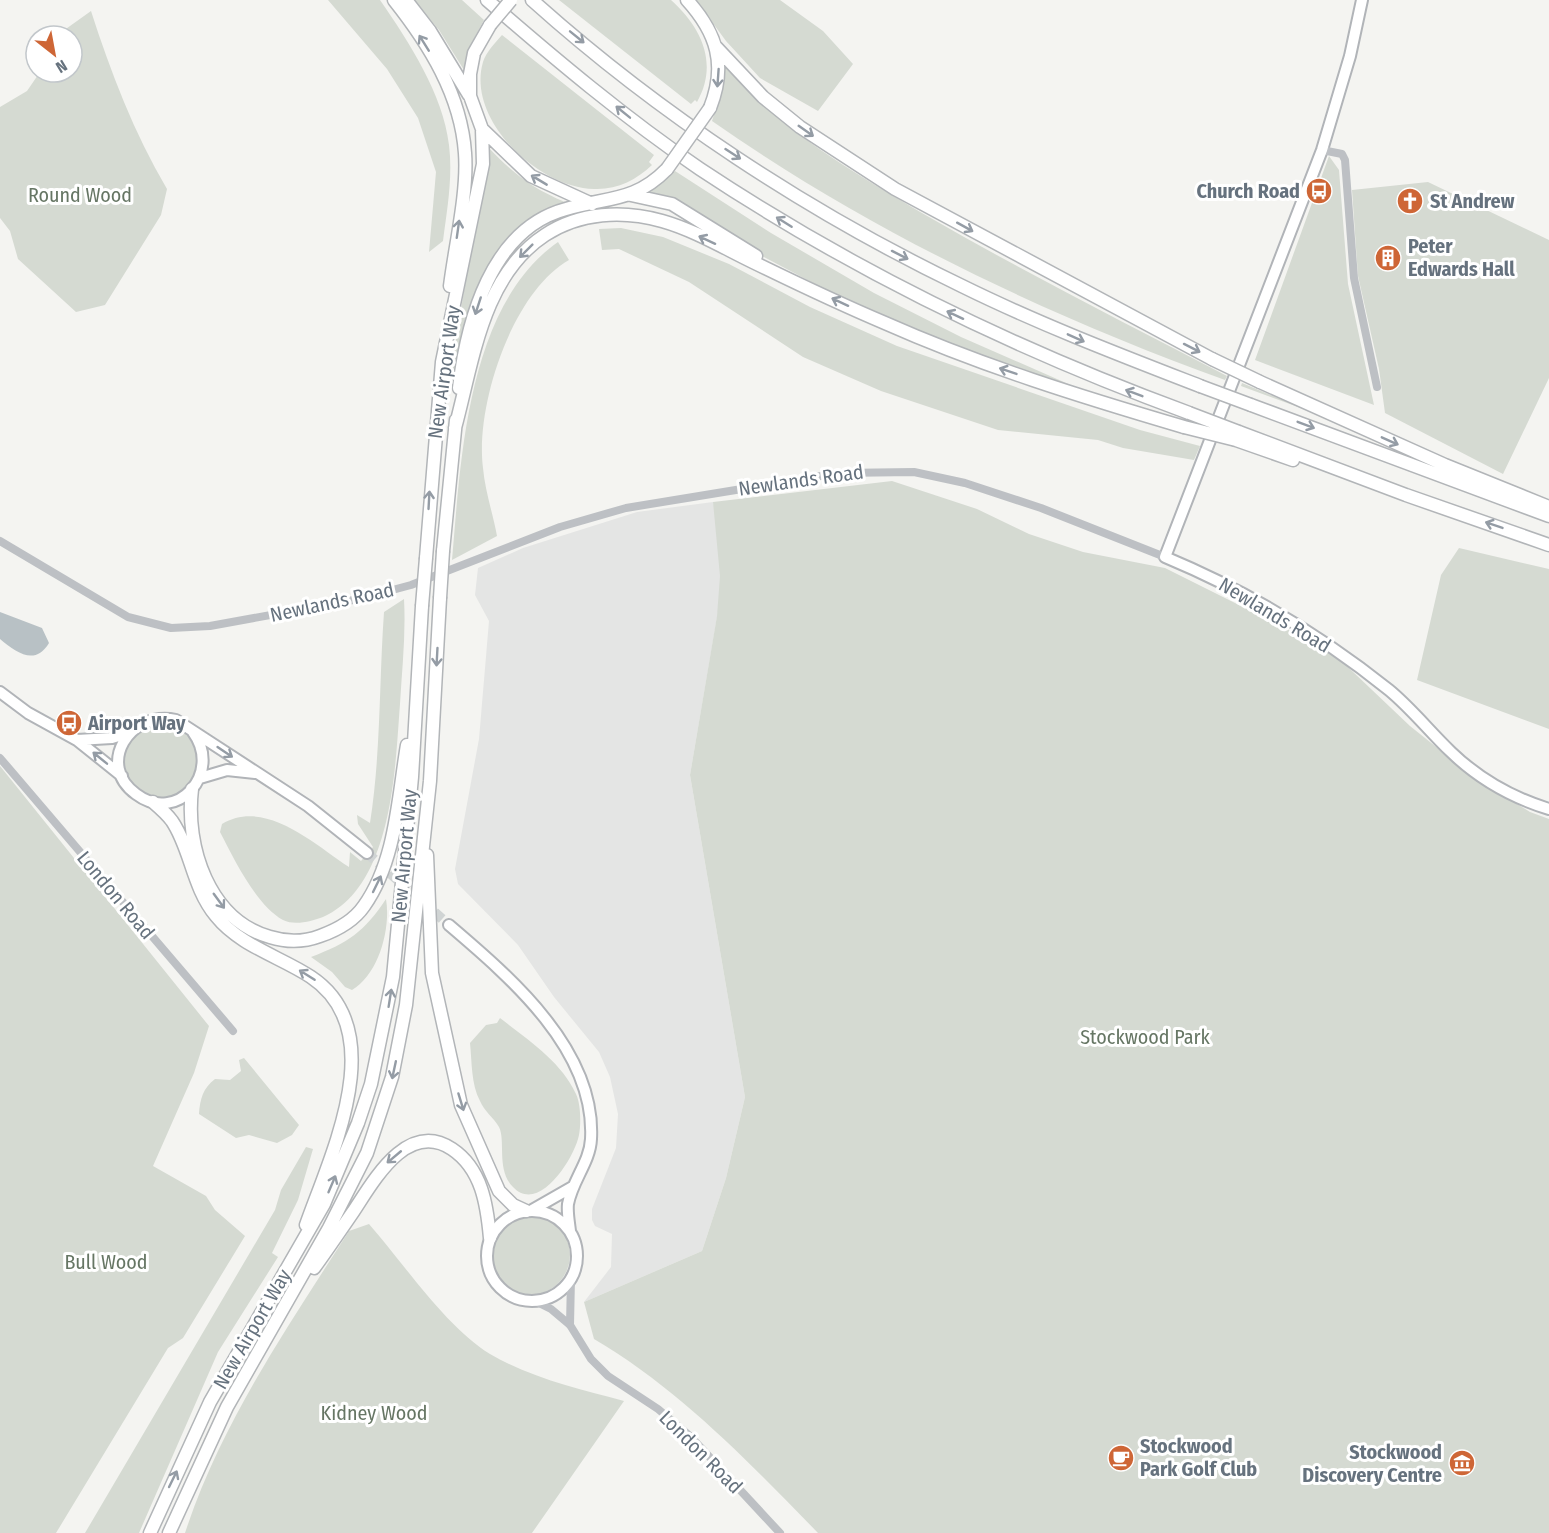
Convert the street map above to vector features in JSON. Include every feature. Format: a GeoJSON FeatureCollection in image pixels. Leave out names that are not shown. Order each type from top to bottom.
{"type":"FeatureCollection","features":[{"type":"Feature","properties":{"kind":"highway"},"geometry":{"type":"LineString","coordinates":[[394,0],[438,65],[454,99],[462,131],[465,175],[450,286],[448,329]]}},
{"type":"Feature","properties":{"kind":"highway"},"geometry":{"type":"LineString","coordinates":[[406,0],[430,31],[470,96],[482,129],[531,176],[592,204]]}},
{"type":"Feature","properties":{"kind":"highway"},"geometry":{"type":"LineString","coordinates":[[487,0],[634,121],[699,168],[799,231],[950,313],[1055,361],[1189,413],[1238,436],[1337,476],[1406,495],[1549,545]]}},
{"type":"Feature","properties":{"kind":"highway"},"geometry":{"type":"LineString","coordinates":[[470,96],[471,62],[478,45],[511,0]]}},
{"type":"Feature","properties":{"kind":"highway"},"geometry":{"type":"LineString","coordinates":[[532,0],[644,91],[712,140],[880,244],[962,286],[1073,336],[1200,386],[1549,516]]}},
{"type":"Feature","properties":{"kind":"highway"},"geometry":{"type":"LineString","coordinates":[[631,195],[653,182],[667,169],[710,108],[719,81],[716,47],[707,27],[687,0]]}},
{"type":"Feature","properties":{"kind":"highway"},"geometry":{"type":"LineString","coordinates":[[716,47],[780,111],[886,183],[1212,359],[1445,465],[1549,507]]}},
{"type":"Feature","properties":{"kind":"highway","name":"New Airport Way"},"geometry":{"type":"LineString","coordinates":[[150,1533],[210,1402],[324,1204],[358,1123],[371,1084],[389,1003],[412,777],[436,418],[448,329],[483,164],[482,129]]}},
{"type":"Feature","properties":{"kind":"highway"},"geometry":{"type":"LineString","coordinates":[[631,195],[663,201],[682,209],[798,282]]}},
{"type":"Feature","properties":{"kind":"highway","name":"New Airport Way"},"geometry":{"type":"LineString","coordinates":[[169,1533],[227,1407],[342,1203],[367,1153],[392,1077],[406,1005],[425,824],[435,716],[443,551],[455,428],[468,338],[491,273],[511,244],[539,221],[564,209],[631,195]]}},
{"type":"Feature","properties":{"kind":"highway"},"geometry":{"type":"LineString","coordinates":[[455,428],[479,333],[492,301],[520,257],[530,246],[560,227],[603,215],[663,221],[955,353],[1075,395],[1184,427],[1238,436]]}},
{"type":"Feature","properties":{"kind":"highway"},"geometry":{"type":"LineString","coordinates":[[192,789],[190,818],[196,850],[204,876],[227,912],[257,934],[277,939],[313,939],[331,932],[347,924],[363,908],[378,885],[386,861],[416,694]]}},
{"type":"Feature","properties":{"kind":"highway"},"geometry":{"type":"LineString","coordinates":[[153,802],[172,821],[192,874],[216,916],[248,942],[323,986],[344,1013],[350,1031],[353,1047],[351,1079],[342,1121],[295,1254]]}},
{"type":"Feature","properties":{"kind":"highway"},"geometry":{"type":"LineString","coordinates":[[425,824],[432,974],[461,1105],[479,1151],[499,1191],[513,1204],[529,1210]]}},
{"type":"Feature","properties":{"kind":"highway"},"geometry":{"type":"LineString","coordinates":[[278,1318],[381,1170],[389,1160],[409,1146],[435,1142],[449,1147],[466,1160],[484,1196],[490,1238]]}},
{"type":"Feature","properties":{"kind":"main road"},"geometry":{"type":"LineString","coordinates":[[1165,557],[1322,150],[1350,56],[1362,0]]}},
{"type":"Feature","properties":{"kind":"main road","name":"Newlands Road"},"geometry":{"type":"LineString","coordinates":[[1165,557],[1238,591],[1358,666],[1392,692],[1470,769],[1505,790],[1549,809]]}},
{"type":"Feature","properties":{"kind":"main road"},"geometry":{"type":"LineString","coordinates":[[0,692],[28,712],[77,740],[122,777],[134,793],[153,802],[167,802],[181,798],[200,778],[204,759],[199,740],[193,732]]}},
{"type":"Feature","properties":{"kind":"main road"},"geometry":{"type":"LineString","coordinates":[[77,740],[112,738],[128,733],[145,721],[166,718],[185,725],[308,806],[367,853]]}},
{"type":"Feature","properties":{"kind":"main road"},"geometry":{"type":"LineString","coordinates":[[122,777],[119,754],[128,733]]}},
{"type":"Feature","properties":{"kind":"main road"},"geometry":{"type":"LineString","coordinates":[[200,778],[227,770],[255,773]]}},
{"type":"Feature","properties":{"kind":"main road"},"geometry":{"type":"LineString","coordinates":[[449,925],[525,994],[572,1062],[590,1111],[591,1143],[568,1205],[570,1231],[577,1254],[571,1278],[562,1290],[549,1298],[535,1301],[509,1296],[495,1282],[487,1264],[490,1238],[504,1220],[554,1200],[574,1185]]}},
{"type":"Feature","properties":{"kind":"main road"},"geometry":{"type":"LineString","coordinates":[[529,1210],[547,1213],[560,1220],[570,1231]]}},
{"type":"Feature","properties":{"kind":"street"},"geometry":{"type":"LineString","coordinates":[[1322,150],[1342,154],[1345,160],[1354,278],[1377,387]]}},
{"type":"Feature","properties":{"kind":"street","name":"Newlands Road"},"geometry":{"type":"LineString","coordinates":[[0,541],[128,617],[151,624],[181,628],[246,620],[386,593],[560,527],[626,508],[768,483],[860,472],[914,472],[965,483],[1041,508],[1165,557]]}},
{"type":"Feature","properties":{"kind":"street","name":"London Road"},"geometry":{"type":"LineString","coordinates":[[0,758],[232,1031]]}},
{"type":"Feature","properties":{"kind":"street"},"geometry":{"type":"LineString","coordinates":[[570,1325],[571,1278]]}},
{"type":"Feature","properties":{"kind":"street","name":"London Road"},"geometry":{"type":"LineString","coordinates":[[535,1301],[551,1309],[570,1325],[599,1368],[671,1418],[780,1533]]}},
{"type":"Feature","properties":{"kind":"shaded area"},"geometry":{"type":"Polygon","coordinates":[[[713,502],[727,559],[690,775],[745,1097],[726,1178],[702,1251],[584,1302],[611,1267],[612,1234],[595,1226],[592,1220],[592,1209],[616,1148],[618,1114],[610,1077],[599,1052],[554,997],[518,945],[458,884],[455,869],[479,739],[489,621],[475,595],[478,568],[523,548],[637,512],[713,502]]]}},
{"type":"Feature","properties":{"kind":"shaded area"},"geometry":{"type":"Polygon","coordinates":[[[0,612],[42,628],[49,643],[44,650],[32,656],[26,655],[0,639],[0,612]]]}},
{"type":"Feature","properties":{"kind":"green space"},"geometry":{"type":"Polygon","coordinates":[[[328,0],[380,0],[413,51],[440,107],[449,145],[449,193],[443,241],[429,252],[436,172],[418,118],[387,69],[328,0]]]}},
{"type":"Feature","properties":{"kind":"green space"},"geometry":{"type":"Polygon","coordinates":[[[414,0],[462,0],[484,20],[470,46],[464,70],[439,30],[414,0]]]}},
{"type":"Feature","properties":{"kind":"green space"},"geometry":{"type":"Polygon","coordinates":[[[559,0],[671,0],[691,22],[703,46],[706,73],[697,102],[695,100],[691,104],[559,0]]]}},
{"type":"Feature","properties":{"kind":"green space"},"geometry":{"type":"Polygon","coordinates":[[[696,0],[780,0],[823,31],[853,64],[818,111],[760,78],[726,41],[696,0]]]}},
{"type":"Feature","properties":{"kind":"green space","name":"Round Wood"},"geometry":{"type":"Polygon","coordinates":[[[91,11],[124,102],[167,189],[161,215],[105,305],[76,312],[18,259],[10,231],[0,218],[0,107],[27,91],[32,84],[84,84],[84,24],[73,24],[91,11]]]}},
{"type":"Feature","properties":{"kind":"green space"},"geometry":{"type":"Polygon","coordinates":[[[502,35],[654,155],[649,162],[652,165],[626,183],[611,188],[594,189],[573,186],[551,177],[530,164],[496,127],[485,106],[481,84],[483,62],[488,51],[502,35]]]}},
{"type":"Feature","properties":{"kind":"green space"},"geometry":{"type":"Polygon","coordinates":[[[725,66],[770,111],[795,131],[874,184],[1002,258],[1227,376],[1225,380],[1091,327],[960,267],[896,234],[772,161],[712,121],[723,85],[725,66]]]}},
{"type":"Feature","properties":{"kind":"green space"},"geometry":{"type":"Polygon","coordinates":[[[488,147],[523,179],[565,202],[536,218],[513,236],[495,257],[471,306],[450,393],[447,393],[488,147]]]}},
{"type":"Feature","properties":{"kind":"green space"},"geometry":{"type":"Polygon","coordinates":[[[1329,156],[1339,170],[1348,284],[1374,405],[1255,360],[1329,156]]]}},
{"type":"Feature","properties":{"kind":"green space"},"geometry":{"type":"Polygon","coordinates":[[[675,171],[771,233],[874,293],[961,337],[1082,390],[981,356],[853,304],[645,194],[675,171]]]}},
{"type":"Feature","properties":{"kind":"green space"},"geometry":{"type":"Polygon","coordinates":[[[1428,182],[1549,240],[1549,378],[1503,474],[1385,413],[1379,369],[1358,276],[1352,190],[1428,182]]]}},
{"type":"Feature","properties":{"kind":"green space"},"geometry":{"type":"Polygon","coordinates":[[[621,228],[663,237],[729,264],[810,307],[897,346],[1140,430],[1200,446],[1194,460],[1123,448],[1098,440],[998,430],[881,391],[803,357],[689,282],[619,249],[602,250],[599,229],[621,228]]]}},
{"type":"Feature","properties":{"kind":"green space"},"geometry":{"type":"Polygon","coordinates":[[[558,242],[569,260],[549,276],[530,297],[515,324],[492,383],[485,414],[482,443],[483,468],[497,536],[452,560],[466,431],[474,387],[487,344],[504,304],[528,270],[558,242]]]}},
{"type":"Feature","properties":{"kind":"green space"},"geometry":{"type":"Polygon","coordinates":[[[1242,383],[1309,411],[1241,386],[1242,383]]]}},
{"type":"Feature","properties":{"kind":"green space","name":"Stockwood Park"},"geometry":{"type":"Polygon","coordinates":[[[892,481],[977,509],[1029,534],[1083,552],[1165,568],[1331,651],[1410,726],[1475,778],[1530,812],[1549,819],[1549,1533],[818,1533],[766,1480],[684,1403],[655,1380],[594,1339],[584,1302],[702,1251],[726,1178],[745,1097],[690,775],[717,616],[720,576],[713,502],[892,481]]]}},
{"type":"Feature","properties":{"kind":"green space"},"geometry":{"type":"Polygon","coordinates":[[[1459,548],[1549,569],[1549,729],[1417,680],[1441,575],[1459,548]]]}},
{"type":"Feature","properties":{"kind":"green space"},"geometry":{"type":"Polygon","coordinates":[[[404,599],[404,652],[396,760],[386,823],[377,853],[364,880],[346,902],[319,919],[288,922],[273,913],[255,893],[220,832],[222,824],[238,817],[272,820],[305,836],[349,867],[350,852],[361,861],[373,847],[358,824],[357,815],[370,823],[378,744],[384,612],[404,599]]]}},
{"type":"Feature","properties":{"kind":"green space"},"geometry":{"type":"Polygon","coordinates":[[[161,724],[175,727],[187,735],[195,747],[198,761],[195,775],[187,787],[175,795],[161,798],[147,795],[135,787],[127,775],[124,761],[127,747],[135,735],[147,727],[161,724]]]}},
{"type":"Feature","properties":{"kind":"green space","name":"Bull Wood"},"geometry":{"type":"Polygon","coordinates":[[[0,766],[209,1026],[194,1073],[153,1166],[206,1196],[215,1210],[245,1236],[183,1338],[168,1348],[56,1533],[0,1533],[0,766]]]}},
{"type":"Feature","properties":{"kind":"green space"},"geometry":{"type":"Polygon","coordinates":[[[386,899],[387,923],[381,949],[369,973],[352,990],[345,987],[332,972],[311,957],[335,947],[354,935],[370,920],[386,899]]]}},
{"type":"Feature","properties":{"kind":"green space"},"geometry":{"type":"Polygon","coordinates":[[[500,1018],[553,1061],[570,1082],[579,1103],[579,1135],[571,1156],[554,1180],[534,1194],[523,1194],[508,1180],[503,1164],[499,1127],[482,1105],[473,1080],[470,1043],[486,1025],[497,1023],[500,1018]]]}},
{"type":"Feature","properties":{"kind":"green space"},"geometry":{"type":"Polygon","coordinates":[[[244,1058],[299,1125],[292,1135],[277,1143],[249,1135],[236,1138],[199,1114],[201,1099],[208,1086],[215,1079],[230,1080],[241,1071],[239,1060],[244,1058]]]}},
{"type":"Feature","properties":{"kind":"green space"},"geometry":{"type":"Polygon","coordinates":[[[306,1147],[313,1149],[298,1200],[272,1253],[278,1257],[218,1352],[139,1533],[85,1533],[275,1210],[281,1190],[306,1147]]]}},
{"type":"Feature","properties":{"kind":"green space"},"geometry":{"type":"Polygon","coordinates":[[[522,1215],[538,1215],[559,1226],[570,1247],[570,1263],[559,1284],[538,1295],[522,1295],[508,1289],[496,1277],[490,1263],[490,1247],[496,1233],[508,1221],[522,1215]]]}},
{"type":"Feature","properties":{"kind":"green space","name":"Kidney Wood"},"geometry":{"type":"Polygon","coordinates":[[[369,1224],[442,1312],[457,1328],[490,1354],[539,1376],[624,1401],[532,1533],[185,1533],[217,1453],[279,1340],[349,1231],[369,1224]]]}},
{"type":"Feature","properties":{"kind":"tunnel"},"geometry":{"type":"LineString","coordinates":[[367,853],[449,925]]}},
{"type":"Feature","properties":{"kind":"place","name":"Church Road"},"geometry":{"type":"Point","coordinates":[1319,191]}},
{"type":"Feature","properties":{"kind":"place","name":"St Andrew"},"geometry":{"type":"Point","coordinates":[1410,201]}},
{"type":"Feature","properties":{"kind":"place","name":"Peter Edwards Hall"},"geometry":{"type":"Point","coordinates":[1388,258]}},
{"type":"Feature","properties":{"kind":"place","name":"Airport Way"},"geometry":{"type":"Point","coordinates":[69,723]}},
{"type":"Feature","properties":{"kind":"place","name":"Stockwood Park Golf Club"},"geometry":{"type":"Point","coordinates":[1121,1458]}},
{"type":"Feature","properties":{"kind":"place","name":"Stockwood Discovery Centre"},"geometry":{"type":"Point","coordinates":[1462,1463]}}]}
